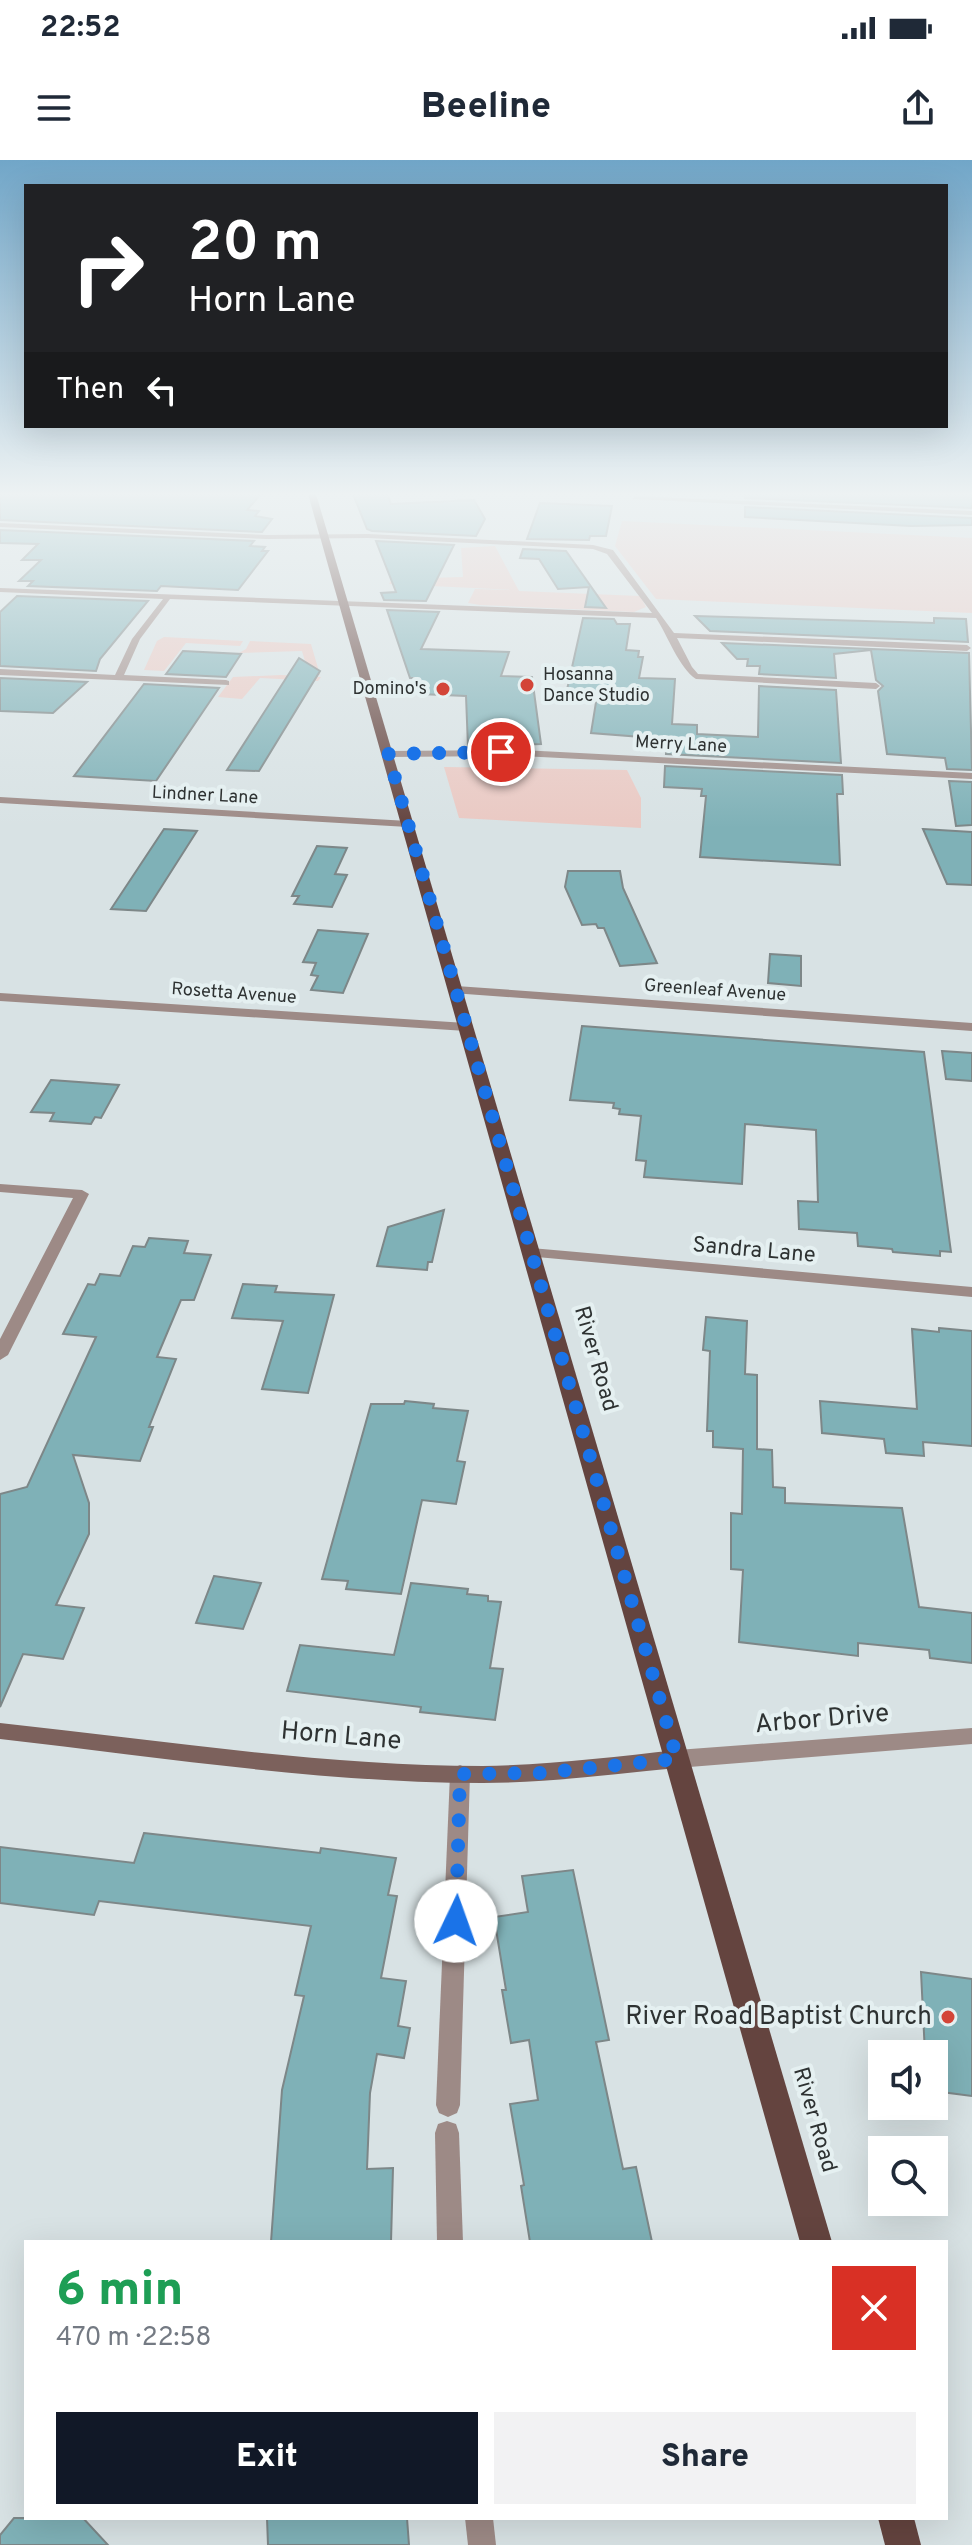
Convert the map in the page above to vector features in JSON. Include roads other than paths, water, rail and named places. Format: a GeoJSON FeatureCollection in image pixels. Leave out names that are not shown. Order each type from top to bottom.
{"type":"FeatureCollection","features":[{"type":"Feature","properties":{"kind":"main road","name":"River Road"},"geometry":{"type":"LineString","coordinates":[[345,605],[815,2240]]}},
{"type":"Feature","properties":{"kind":"main road"},"geometry":{"type":"LineString","coordinates":[[897,2520],[903,2545]]}},
{"type":"Feature","properties":{"kind":"street"},"geometry":{"type":"LineString","coordinates":[[118,678],[136,639],[162,605]]}},
{"type":"Feature","properties":{"kind":"street"},"geometry":{"type":"LineString","coordinates":[[418,605],[658,616]]}},
{"type":"Feature","properties":{"kind":"street"},"geometry":{"type":"LineString","coordinates":[[650,605],[696,676],[876,686]]}},
{"type":"Feature","properties":{"kind":"street"},"geometry":{"type":"LineString","coordinates":[[672,635],[967,648]]}},
{"type":"Feature","properties":{"kind":"street"},"geometry":{"type":"LineString","coordinates":[[0,672],[226,683]]}},
{"type":"Feature","properties":{"kind":"street","name":"Merry Lane"},"geometry":{"type":"LineString","coordinates":[[388,754],[521,753],[972,776]]}},
{"type":"Feature","properties":{"kind":"street","name":"Lindner Lane"},"geometry":{"type":"LineString","coordinates":[[0,800],[408,824]]}},
{"type":"Feature","properties":{"kind":"street","name":"Greenleaf Avenue"},"geometry":{"type":"LineString","coordinates":[[456,990],[972,1027]]}},
{"type":"Feature","properties":{"kind":"street","name":"Rosetta Avenue"},"geometry":{"type":"LineString","coordinates":[[0,997],[466,1027]]}},
{"type":"Feature","properties":{"kind":"street"},"geometry":{"type":"LineString","coordinates":[[0,1188],[82,1194],[0,1355]]}},
{"type":"Feature","properties":{"kind":"street","name":"Sandra Lane"},"geometry":{"type":"LineString","coordinates":[[531,1253],[972,1292]]}},
{"type":"Feature","properties":{"kind":"street","name":"Horn Lane"},"geometry":{"type":"LineString","coordinates":[[0,1731],[316,1764],[460,1774],[541,1773],[677,1759]]}},
{"type":"Feature","properties":{"kind":"street","name":"Arbor Drive"},"geometry":{"type":"LineString","coordinates":[[677,1759],[972,1736]]}},
{"type":"Feature","properties":{"kind":"street"},"geometry":{"type":"LineString","coordinates":[[448,2105],[460,1774]]}},
{"type":"Feature","properties":{"kind":"street"},"geometry":{"type":"LineString","coordinates":[[447,2133],[450,2240]]}},
{"type":"Feature","properties":{"kind":"street"},"geometry":{"type":"LineString","coordinates":[[479,2520],[482,2545]]}},
{"type":"Feature","properties":{"kind":"place","name":"Hosanna Dance Studio"},"geometry":{"type":"Point","coordinates":[527,685]}},
{"type":"Feature","properties":{"kind":"place","name":"Domino's"},"geometry":{"type":"Point","coordinates":[443,689]}},
{"type":"Feature","properties":{"kind":"place","name":"River Road Baptist Church"},"geometry":{"type":"Point","coordinates":[948,2017]}}]}
